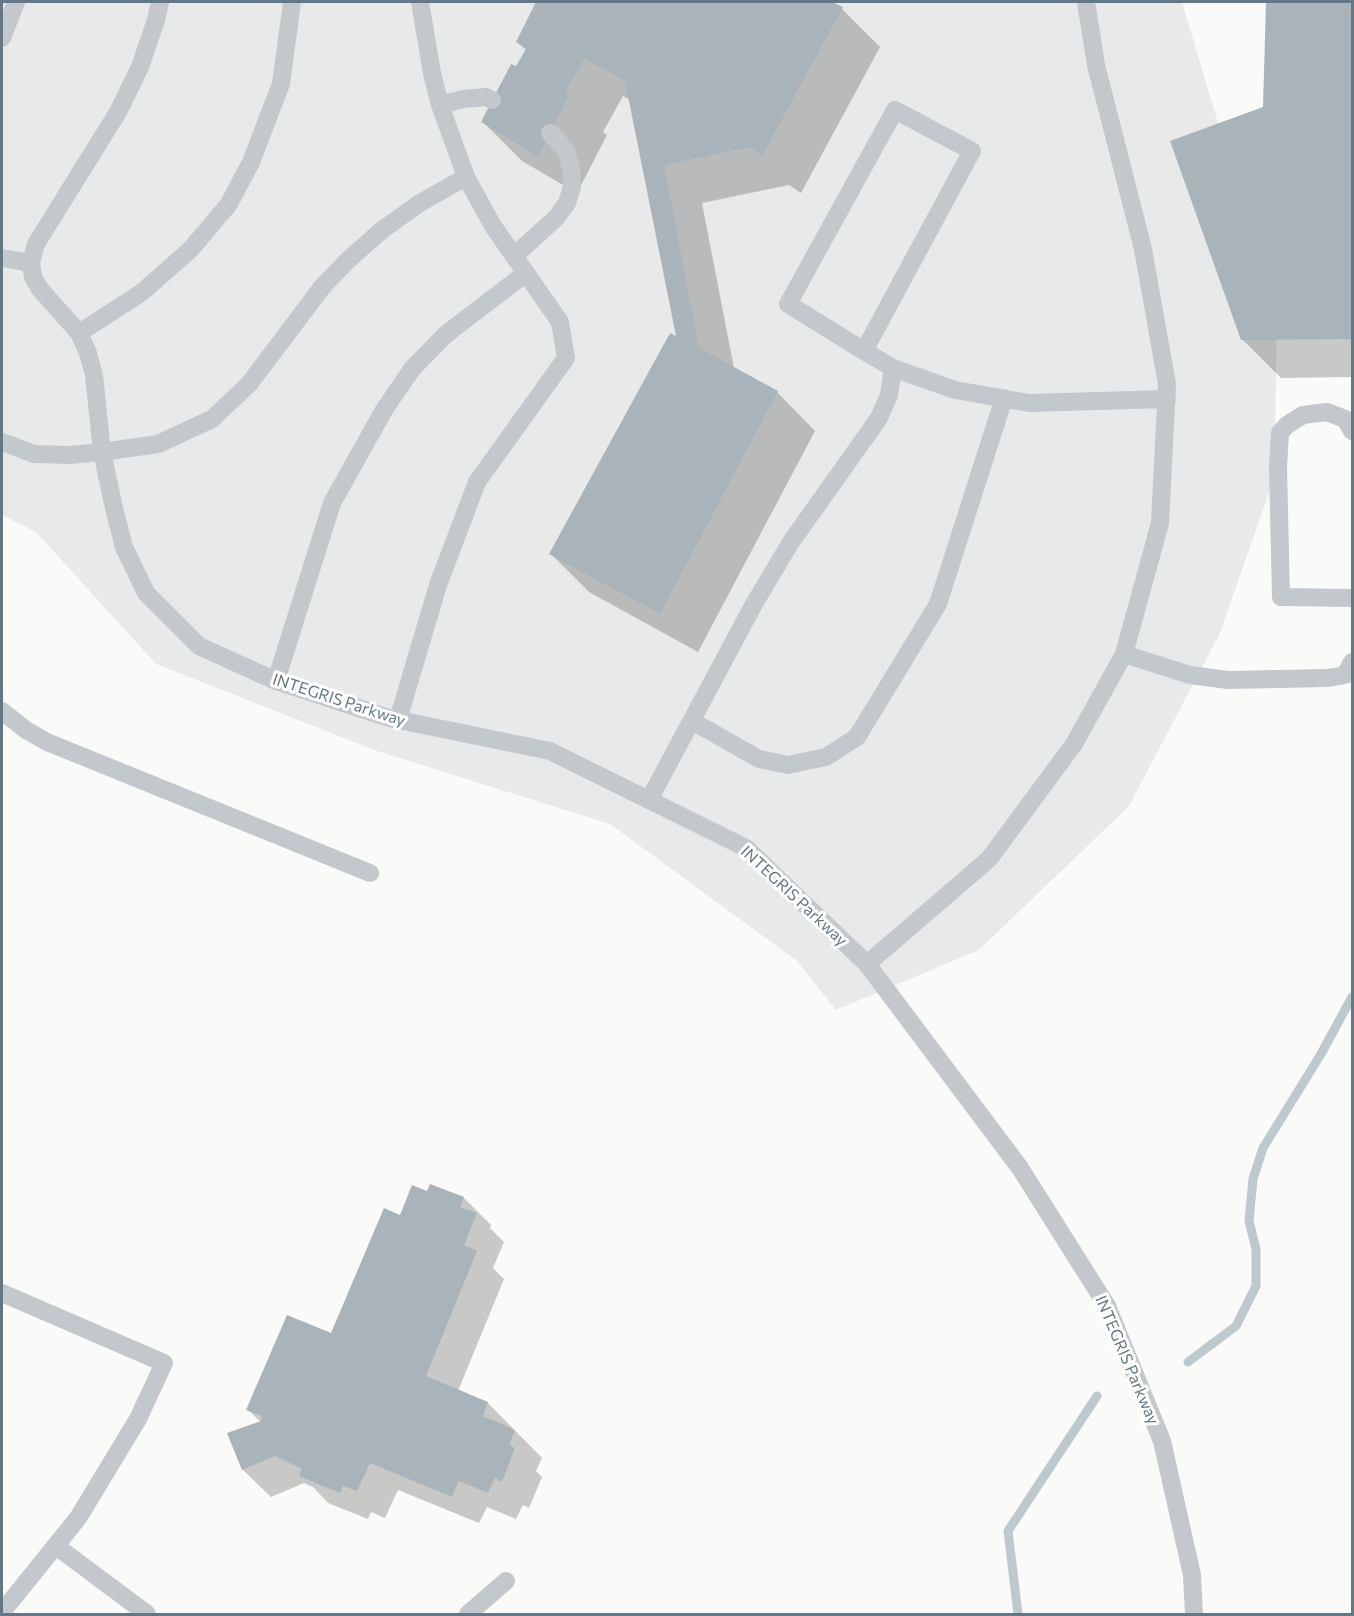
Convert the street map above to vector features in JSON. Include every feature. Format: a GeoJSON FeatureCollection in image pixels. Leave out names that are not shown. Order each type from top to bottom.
{"type":"FeatureCollection","features":[{"type":"Feature","properties":{"kind":"lane"},"geometry":{"type":"LineString","coordinates":[[2,38],[16,2]]}},
{"type":"Feature","properties":{"kind":"lane"},"geometry":{"type":"LineString","coordinates":[[160,2],[140,67],[118,112],[36,244],[31,262],[33,277],[39,289],[79,333],[141,293],[190,250],[229,204],[251,162],[281,84],[292,2]]}},
{"type":"Feature","properties":{"kind":"lane"},"geometry":{"type":"LineString","coordinates":[[398,720],[438,585],[477,482],[566,358],[560,322],[493,226],[466,177],[440,105],[427,50],[420,2]]}},
{"type":"Feature","properties":{"kind":"lane"},"geometry":{"type":"LineString","coordinates":[[867,964],[989,860],[1074,744],[1124,654],[1160,523],[1167,384],[1143,249],[1096,65],[1086,2]]}},
{"type":"Feature","properties":{"kind":"lane"},"geometry":{"type":"LineString","coordinates":[[440,105],[463,99],[486,97],[492,100]]}},
{"type":"Feature","properties":{"kind":"lane"},"geometry":{"type":"LineString","coordinates":[[864,351],[972,151],[895,110],[788,304],[864,351],[893,368],[955,390],[1029,403],[1167,399]]}},
{"type":"Feature","properties":{"kind":"lane"},"geometry":{"type":"LineString","coordinates":[[514,256],[556,218],[567,203],[572,187],[566,150],[550,132]]}},
{"type":"Feature","properties":{"kind":"lane"},"geometry":{"type":"LineString","coordinates":[[2,442],[34,454],[69,455],[102,452],[158,444],[212,419],[249,384],[323,286],[348,260],[382,230],[420,203],[466,177]]}},
{"type":"Feature","properties":{"kind":"lane"},"geometry":{"type":"LineString","coordinates":[[2,258],[31,262]]}},
{"type":"Feature","properties":{"kind":"lane"},"geometry":{"type":"LineString","coordinates":[[276,681],[332,503],[384,410],[412,369],[445,335],[525,273]]}},
{"type":"Feature","properties":{"kind":"lane","name":"INTEGRIS Parkway"},"geometry":{"type":"LineString","coordinates":[[79,333],[94,375],[102,452],[124,547],[146,593],[199,646],[276,681],[398,720],[550,752],[746,848],[867,964],[1020,1168],[1107,1306],[1162,1441],[1192,1575],[1194,1614]]}},
{"type":"Feature","properties":{"kind":"lane"},"geometry":{"type":"LineString","coordinates":[[649,800],[754,604],[791,542],[879,418],[889,395],[893,368]]}},
{"type":"Feature","properties":{"kind":"lane"},"geometry":{"type":"LineString","coordinates":[[692,722],[759,759],[788,765],[825,757],[856,737],[938,604],[1004,398]]}},
{"type":"Feature","properties":{"kind":"lane"},"geometry":{"type":"LineString","coordinates":[[1353,431],[1345,419],[1327,412],[1303,416],[1287,425],[1280,433],[1278,467],[1281,597],[1353,598]]}},
{"type":"Feature","properties":{"kind":"lane"},"geometry":{"type":"LineString","coordinates":[[1124,654],[1190,675],[1228,680],[1328,678],[1345,675],[1353,662]]}},
{"type":"Feature","properties":{"kind":"lane"},"geometry":{"type":"LineString","coordinates":[[2,711],[46,742],[370,873]]}},
{"type":"Feature","properties":{"kind":"lane"},"geometry":{"type":"LineString","coordinates":[[2,1293],[164,1363],[138,1419],[78,1518],[2,1612]]}},
{"type":"Feature","properties":{"kind":"lane"},"geometry":{"type":"LineString","coordinates":[[56,1546],[147,1614]]}},
{"type":"Feature","properties":{"kind":"lane"},"geometry":{"type":"LineString","coordinates":[[468,1614],[506,1581]]}},
{"type":"Feature","properties":{"kind":"shaded area"},"geometry":{"type":"Polygon","coordinates":[[[2,2],[1182,2],[1277,320],[1274,478],[1220,633],[1129,806],[979,950],[836,1010],[797,961],[610,824],[377,751],[156,664],[36,532],[2,515],[2,2]]]}},
{"type":"Feature","properties":{"kind":"building"},"geometry":{"type":"Polygon","coordinates":[[[536,2],[832,2],[843,7],[762,156],[750,147],[664,165],[699,348],[778,391],[660,614],[549,554],[670,333],[676,336],[625,81],[584,59],[565,93],[569,96],[538,156],[481,122],[511,64],[516,66],[526,49],[516,42],[536,2]]]}},
{"type":"Feature","properties":{"kind":"building"},"geometry":{"type":"Polygon","coordinates":[[[1266,2],[1352,2],[1352,339],[1241,340],[1170,141],[1263,107],[1266,2]]]}},
{"type":"Feature","properties":{"kind":"building"},"geometry":{"type":"Polygon","coordinates":[[[430,1184],[464,1197],[460,1207],[477,1213],[464,1245],[477,1251],[426,1376],[488,1402],[483,1416],[515,1430],[509,1445],[515,1448],[502,1482],[495,1478],[488,1493],[459,1481],[452,1497],[370,1463],[357,1491],[343,1486],[340,1493],[299,1476],[302,1469],[275,1456],[242,1470],[227,1433],[261,1421],[262,1416],[246,1410],[287,1315],[331,1333],[384,1208],[400,1215],[412,1185],[427,1191],[430,1184]]]}},
{"type":"Feature","properties":{"kind":"waterway"},"geometry":{"type":"LineString","coordinates":[[1188,1362],[1236,1326],[1256,1286],[1256,1249],[1249,1221],[1253,1179],[1263,1148],[1321,1054],[1352,997]]}},
{"type":"Feature","properties":{"kind":"waterway"},"geometry":{"type":"LineString","coordinates":[[1018,1614],[1008,1531],[1097,1396]]}}]}
